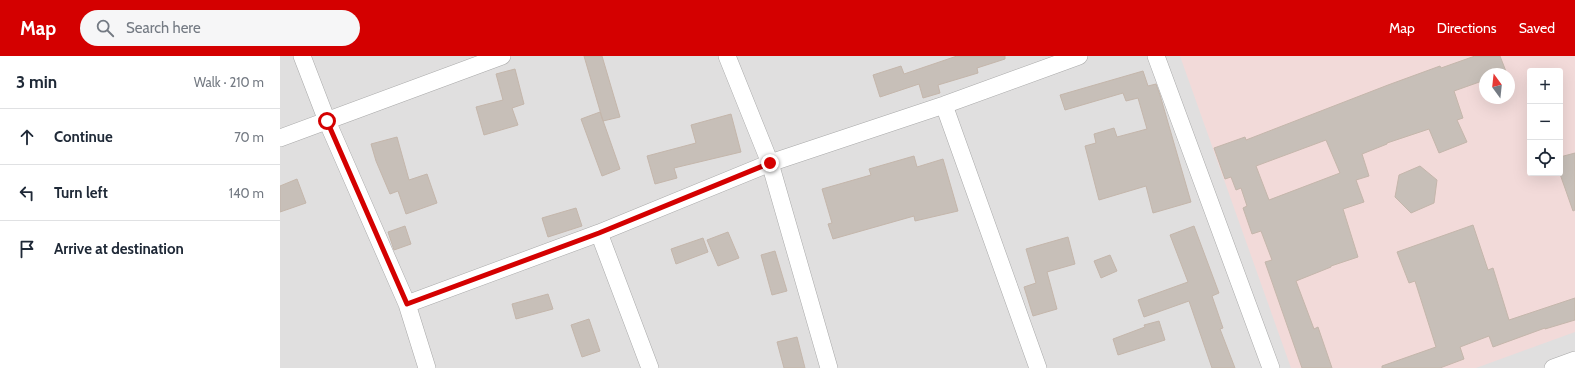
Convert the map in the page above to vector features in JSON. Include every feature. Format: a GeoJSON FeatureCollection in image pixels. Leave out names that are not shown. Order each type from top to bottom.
{"type":"FeatureCollection","features":[{"type":"Feature","properties":{"kind":"street"},"geometry":{"type":"LineString","coordinates":[[302,56],[327,121],[407,304],[427,368]]}},
{"type":"Feature","properties":{"kind":"street"},"geometry":{"type":"LineString","coordinates":[[280,138],[502,56]]}},
{"type":"Feature","properties":{"kind":"street"},"geometry":{"type":"LineString","coordinates":[[727,56],[770,163],[829,368]]}},
{"type":"Feature","properties":{"kind":"street"},"geometry":{"type":"LineString","coordinates":[[407,304],[599,233],[770,163],[944,105],[1078,56]]}},
{"type":"Feature","properties":{"kind":"street"},"geometry":{"type":"LineString","coordinates":[[1156,56],[1271,368]]}},
{"type":"Feature","properties":{"kind":"street"},"geometry":{"type":"LineString","coordinates":[[944,105],[1038,368]]}},
{"type":"Feature","properties":{"kind":"street"},"geometry":{"type":"LineString","coordinates":[[599,233],[650,368]]}},
{"type":"Feature","properties":{"kind":"street"},"geometry":{"type":"LineString","coordinates":[[1553,368],[1575,360]]}},
{"type":"Feature","properties":{"kind":"shaded area"},"geometry":{"type":"Polygon","coordinates":[[[280,56],[1575,56],[1575,368],[280,368],[280,56]]]}},
{"type":"Feature","properties":{"kind":"shaded area"},"geometry":{"type":"Polygon","coordinates":[[[1180,56],[1575,56],[1575,332],[1476,368],[1291,368],[1180,56]]]}},
{"type":"Feature","properties":{"kind":"building"},"geometry":{"type":"Polygon","coordinates":[[[584,56],[602,56],[620,117],[603,121],[584,56]]]}},
{"type":"Feature","properties":{"kind":"building"},"geometry":{"type":"Polygon","coordinates":[[[957,56],[1005,56],[1005,59],[977,68],[978,73],[938,85],[940,93],[923,98],[919,84],[880,97],[873,75],[901,66],[904,74],[957,56]]]}},
{"type":"Feature","properties":{"kind":"building"},"geometry":{"type":"Polygon","coordinates":[[[1475,56],[1500,56],[1505,68],[1479,68],[1479,82],[1454,91],[1463,118],[1457,120],[1467,142],[1439,153],[1429,129],[1387,143],[1362,154],[1369,176],[1356,180],[1364,202],[1343,209],[1358,257],[1331,266],[1296,281],[1314,329],[1318,327],[1332,368],[1302,368],[1265,262],[1272,260],[1261,231],[1252,234],[1243,208],[1247,206],[1241,188],[1236,190],[1231,177],[1225,179],[1214,148],[1245,137],[1246,140],[1440,66],[1441,68],[1475,56]],[[1326,140],[1256,166],[1269,200],[1340,173],[1326,140]]]}},
{"type":"Feature","properties":{"kind":"building"},"geometry":{"type":"Polygon","coordinates":[[[515,69],[524,104],[512,108],[518,125],[484,135],[476,107],[503,100],[496,74],[515,69]]]}},
{"type":"Feature","properties":{"kind":"building"},"geometry":{"type":"Polygon","coordinates":[[[1143,71],[1148,86],[1156,84],[1191,202],[1153,213],[1146,186],[1099,200],[1085,146],[1096,143],[1094,134],[1114,128],[1117,137],[1147,129],[1138,98],[1126,101],[1123,93],[1065,110],[1060,95],[1143,71]]]}},
{"type":"Feature","properties":{"kind":"building"},"geometry":{"type":"Polygon","coordinates":[[[600,112],[620,169],[602,176],[581,119],[600,112]]]}},
{"type":"Feature","properties":{"kind":"building"},"geometry":{"type":"Polygon","coordinates":[[[731,114],[741,152],[674,168],[677,178],[655,184],[647,156],[696,143],[691,125],[731,114]]]}},
{"type":"Feature","properties":{"kind":"building"},"geometry":{"type":"Polygon","coordinates":[[[397,137],[409,180],[427,174],[437,203],[406,214],[398,191],[390,194],[376,161],[371,144],[397,137]]]}},
{"type":"Feature","properties":{"kind":"building"},"geometry":{"type":"Polygon","coordinates":[[[1575,153],[1575,210],[1573,211],[1561,176],[1563,176],[1563,156],[1575,153]]]}},
{"type":"Feature","properties":{"kind":"building"},"geometry":{"type":"Polygon","coordinates":[[[914,156],[917,167],[943,159],[958,211],[915,221],[914,216],[833,239],[828,224],[832,223],[822,189],[871,175],[869,169],[914,156]]]}},
{"type":"Feature","properties":{"kind":"building"},"geometry":{"type":"Polygon","coordinates":[[[1420,166],[1437,180],[1434,203],[1411,213],[1395,197],[1399,175],[1420,166]]]}},
{"type":"Feature","properties":{"kind":"building"},"geometry":{"type":"Polygon","coordinates":[[[297,179],[306,203],[280,212],[280,186],[297,179]]]}},
{"type":"Feature","properties":{"kind":"building"},"geometry":{"type":"Polygon","coordinates":[[[576,208],[582,226],[548,237],[542,218],[576,208]]]}},
{"type":"Feature","properties":{"kind":"building"},"geometry":{"type":"Polygon","coordinates":[[[1473,225],[1488,270],[1493,268],[1509,320],[1575,298],[1575,320],[1545,328],[1493,347],[1489,336],[1460,347],[1464,359],[1440,368],[1382,368],[1382,366],[1436,347],[1415,281],[1409,283],[1397,252],[1473,225]]]}},
{"type":"Feature","properties":{"kind":"building"},"geometry":{"type":"Polygon","coordinates":[[[405,226],[411,244],[394,250],[388,232],[405,226]]]}},
{"type":"Feature","properties":{"kind":"building"},"geometry":{"type":"Polygon","coordinates":[[[1194,226],[1219,293],[1212,296],[1223,328],[1220,329],[1235,368],[1212,368],[1189,301],[1144,317],[1138,300],[1188,282],[1170,235],[1194,226]]]}},
{"type":"Feature","properties":{"kind":"building"},"geometry":{"type":"Polygon","coordinates":[[[728,232],[739,258],[718,266],[707,240],[728,232]]]}},
{"type":"Feature","properties":{"kind":"building"},"geometry":{"type":"Polygon","coordinates":[[[1068,237],[1075,264],[1047,272],[1057,309],[1033,316],[1024,287],[1036,283],[1026,249],[1068,237]]]}},
{"type":"Feature","properties":{"kind":"building"},"geometry":{"type":"Polygon","coordinates":[[[703,238],[708,252],[676,264],[671,249],[703,238]]]}},
{"type":"Feature","properties":{"kind":"building"},"geometry":{"type":"Polygon","coordinates":[[[775,251],[787,291],[772,295],[761,255],[775,251]]]}},
{"type":"Feature","properties":{"kind":"building"},"geometry":{"type":"Polygon","coordinates":[[[1110,255],[1117,271],[1101,278],[1094,261],[1110,255]]]}},
{"type":"Feature","properties":{"kind":"building"},"geometry":{"type":"Polygon","coordinates":[[[548,294],[553,309],[516,319],[512,304],[548,294]]]}},
{"type":"Feature","properties":{"kind":"building"},"geometry":{"type":"Polygon","coordinates":[[[589,319],[600,351],[582,357],[571,325],[589,319]]]}},
{"type":"Feature","properties":{"kind":"building"},"geometry":{"type":"Polygon","coordinates":[[[1159,321],[1165,340],[1118,355],[1113,339],[1145,327],[1144,325],[1159,321]]]}},
{"type":"Feature","properties":{"kind":"building"},"geometry":{"type":"Polygon","coordinates":[[[797,337],[805,368],[784,368],[777,342],[797,337]]]}},
{"type":"Feature","properties":{"kind":"route"},"geometry":{"type":"LineString","coordinates":[[327,121],[407,304],[599,233],[770,163]]}}]}
